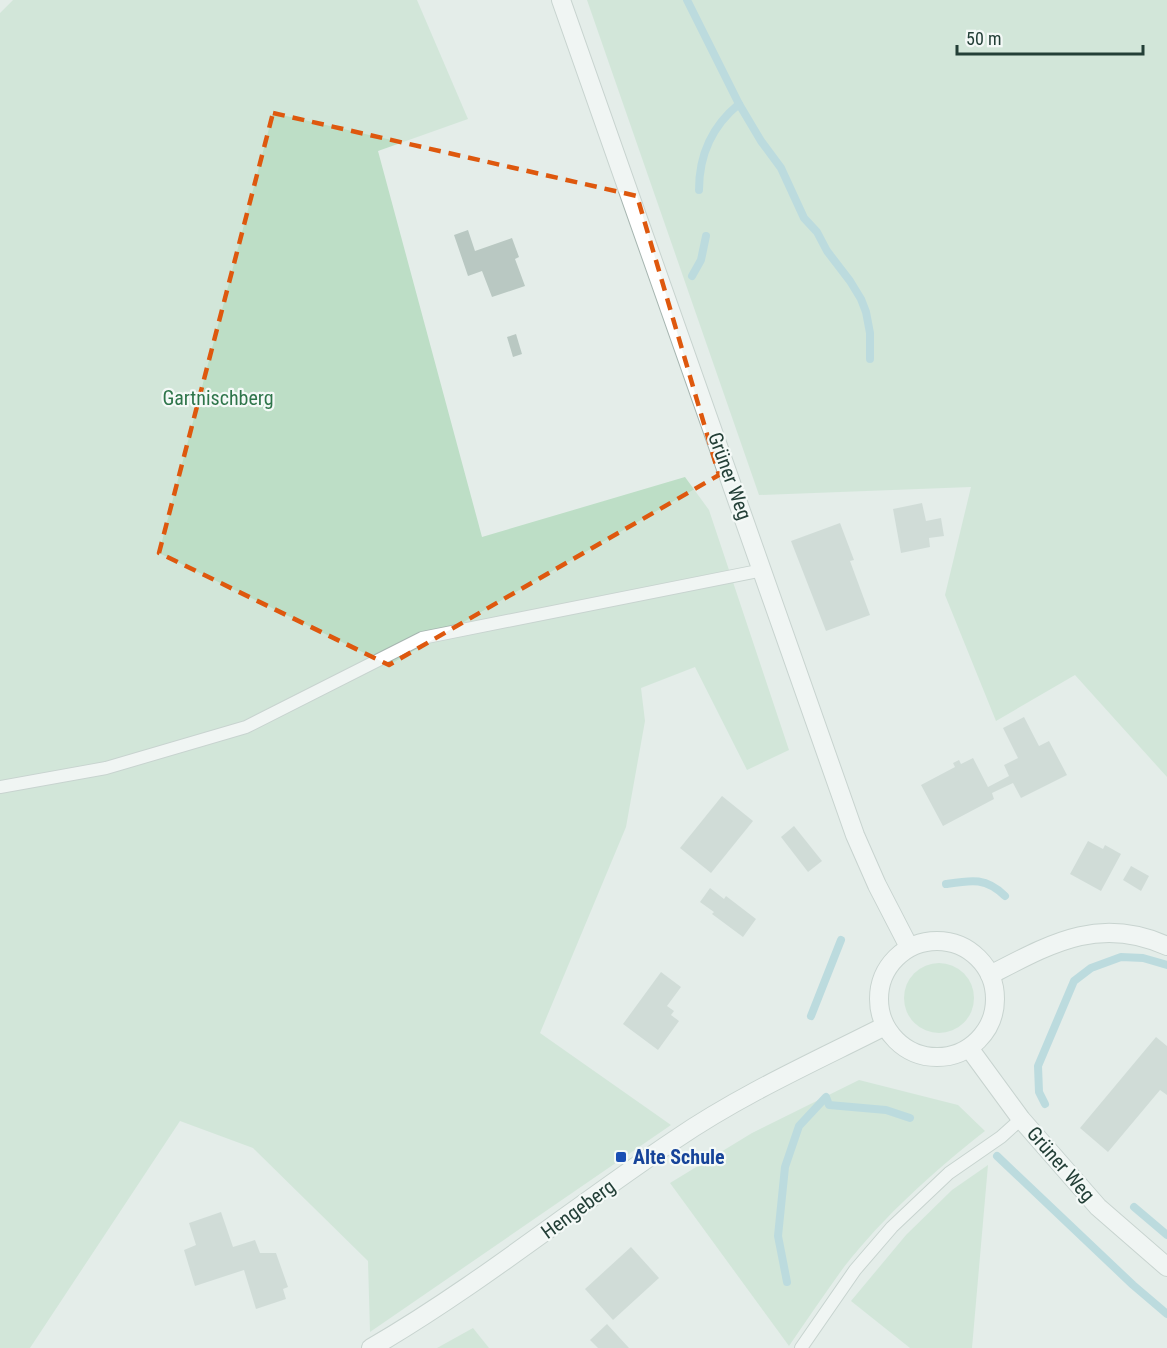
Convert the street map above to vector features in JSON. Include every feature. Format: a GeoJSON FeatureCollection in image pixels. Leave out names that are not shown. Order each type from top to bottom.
{"type":"FeatureCollection","features":[{"type":"Feature","properties":{"kind":"street","name":"Grüner Weg"},"geometry":{"type":"LineString","coordinates":[[561,0],[855,835],[877,885],[909,947]]}},
{"type":"Feature","properties":{"kind":"street"},"geometry":{"type":"LineString","coordinates":[[990,975],[1045,947],[1100,932],[1132,933],[1167,946]]}},
{"type":"Feature","properties":{"kind":"street"},"geometry":{"type":"LineString","coordinates":[[927,941],[946,941],[964,947],[979,959],[990,975],[994,990],[992,1015],[981,1037],[969,1048],[951,1056],[932,1058],[913,1053],[897,1042],[885,1026],[879,1009],[879,991],[884,973],[894,958],[909,947],[927,941]]}},
{"type":"Feature","properties":{"kind":"street","name":"Hengeberg"},"geometry":{"type":"LineString","coordinates":[[371,1348],[424,1317],[676,1138],[745,1097],[885,1026]]}},
{"type":"Feature","properties":{"kind":"street","name":"Grüner Weg"},"geometry":{"type":"LineString","coordinates":[[969,1048],[1022,1119],[1098,1207],[1167,1268]]}},
{"type":"Feature","properties":{"kind":"lane"},"geometry":{"type":"LineString","coordinates":[[0,787],[106,768],[246,727],[422,638],[763,570]]}},
{"type":"Feature","properties":{"kind":"lane"},"geometry":{"type":"LineString","coordinates":[[801,1348],[855,1270],[892,1227],[949,1173],[1001,1137],[1022,1119]]}},
{"type":"Feature","properties":{"kind":"highlighted area"},"geometry":{"type":"Polygon","coordinates":[[[273,113],[637,196],[719,475],[389,665],[159,553],[273,113]]]}},
{"type":"Feature","properties":{"kind":"green space","name":"Gartnischberg"},"geometry":{"type":"Polygon","coordinates":[[[13,0],[417,0],[468,119],[378,151],[482,537],[685,477],[709,510],[789,750],[747,770],[695,667],[641,688],[645,721],[626,827],[540,1033],[671,1125],[370,1332],[368,1261],[253,1148],[180,1121],[30,1348],[0,1348],[0,13],[13,0]]]}},
{"type":"Feature","properties":{"kind":"green space"},"geometry":{"type":"Polygon","coordinates":[[[587,0],[1167,0],[1167,777],[1075,675],[996,721],[945,595],[971,487],[759,495],[587,0]]]}},
{"type":"Feature","properties":{"kind":"green space"},"geometry":{"type":"Polygon","coordinates":[[[939,963],[952,966],[964,973],[971,985],[974,998],[971,1011],[964,1023],[952,1030],[939,1033],[926,1030],[914,1023],[907,1011],[904,998],[907,985],[914,973],[926,966],[939,963]]]}},
{"type":"Feature","properties":{"kind":"green space"},"geometry":{"type":"Polygon","coordinates":[[[859,1080],[958,1105],[985,1131],[929,1178],[859,1248],[789,1346],[670,1183],[752,1133],[859,1080]]]}},
{"type":"Feature","properties":{"kind":"green space"},"geometry":{"type":"Polygon","coordinates":[[[988,1165],[972,1348],[910,1348],[851,1301],[906,1235],[952,1190],[988,1165]]]}},
{"type":"Feature","properties":{"kind":"green space"},"geometry":{"type":"Polygon","coordinates":[[[473,1328],[489,1348],[437,1348],[473,1328]]]}},
{"type":"Feature","properties":{"kind":"building"},"geometry":{"type":"Polygon","coordinates":[[[468,230],[475,251],[512,238],[519,257],[515,259],[525,286],[492,297],[482,271],[468,276],[454,235],[468,230]]]}},
{"type":"Feature","properties":{"kind":"building"},"geometry":{"type":"Polygon","coordinates":[[[516,334],[522,354],[513,357],[507,337],[516,334]]]}},
{"type":"Feature","properties":{"kind":"building"},"geometry":{"type":"Polygon","coordinates":[[[922,503],[926,521],[941,518],[944,536],[929,538],[930,547],[901,553],[893,509],[922,503]]]}},
{"type":"Feature","properties":{"kind":"building"},"geometry":{"type":"Polygon","coordinates":[[[840,523],[854,560],[850,561],[870,615],[826,631],[791,541],[840,523]]]}},
{"type":"Feature","properties":{"kind":"building"},"geometry":{"type":"Polygon","coordinates":[[[1024,717],[1039,746],[1049,741],[1067,775],[1021,798],[1013,783],[992,793],[994,799],[943,826],[921,785],[955,767],[953,763],[959,760],[961,764],[973,758],[988,787],[1009,776],[1004,765],[1018,758],[1003,728],[1024,717]]]}},
{"type":"Feature","properties":{"kind":"building"},"geometry":{"type":"Polygon","coordinates":[[[722,796],[753,821],[711,873],[680,848],[722,796]]]}},
{"type":"Feature","properties":{"kind":"building"},"geometry":{"type":"Polygon","coordinates":[[[794,826],[822,861],[808,872],[781,837],[794,826]]]}},
{"type":"Feature","properties":{"kind":"building"},"geometry":{"type":"Polygon","coordinates":[[[1088,841],[1103,849],[1105,845],[1121,854],[1101,891],[1070,874],[1088,841]]]}},
{"type":"Feature","properties":{"kind":"building"},"geometry":{"type":"Polygon","coordinates":[[[1131,866],[1149,876],[1141,891],[1123,880],[1131,866]]]}},
{"type":"Feature","properties":{"kind":"building"},"geometry":{"type":"Polygon","coordinates":[[[710,888],[724,899],[726,896],[756,919],[743,937],[700,902],[710,888]]]}},
{"type":"Feature","properties":{"kind":"building"},"geometry":{"type":"Polygon","coordinates":[[[661,972],[681,987],[667,1006],[674,1011],[671,1015],[679,1021],[658,1050],[623,1024],[661,972]]]}},
{"type":"Feature","properties":{"kind":"building"},"geometry":{"type":"Polygon","coordinates":[[[1156,1037],[1167,1046],[1167,1095],[1160,1090],[1108,1152],[1080,1128],[1156,1037]]]}},
{"type":"Feature","properties":{"kind":"building"},"geometry":{"type":"Polygon","coordinates":[[[221,1212],[233,1247],[255,1240],[260,1253],[276,1253],[288,1287],[283,1289],[286,1299],[256,1309],[244,1270],[195,1286],[184,1250],[196,1245],[189,1223],[221,1212]]]}},
{"type":"Feature","properties":{"kind":"building"},"geometry":{"type":"Polygon","coordinates":[[[631,1247],[659,1278],[613,1320],[585,1289],[631,1247]]]}},
{"type":"Feature","properties":{"kind":"building"},"geometry":{"type":"Polygon","coordinates":[[[607,1324],[629,1348],[598,1348],[590,1340],[607,1324]]]}},
{"type":"Feature","properties":{"kind":"waterway"},"geometry":{"type":"LineString","coordinates":[[687,0],[739,104],[761,141],[781,168],[804,218],[817,232],[827,251],[861,299],[870,333],[870,359]]}},
{"type":"Feature","properties":{"kind":"waterway"},"geometry":{"type":"LineString","coordinates":[[699,190],[701,165],[709,142],[721,122],[739,104]]}},
{"type":"Feature","properties":{"kind":"waterway"},"geometry":{"type":"LineString","coordinates":[[692,276],[701,260],[706,236]]}},
{"type":"Feature","properties":{"kind":"waterway"},"geometry":{"type":"LineString","coordinates":[[946,884],[978,881],[991,886],[1005,896]]}},
{"type":"Feature","properties":{"kind":"waterway"},"geometry":{"type":"LineString","coordinates":[[811,1016],[841,940]]}},
{"type":"Feature","properties":{"kind":"waterway"},"geometry":{"type":"LineString","coordinates":[[1045,1104],[1039,1092],[1038,1066],[1074,981],[1091,968],[1121,957],[1143,958],[1167,965]]}},
{"type":"Feature","properties":{"kind":"waterway"},"geometry":{"type":"LineString","coordinates":[[787,1282],[778,1236],[785,1167],[799,1126],[826,1097],[829,1105],[886,1110],[910,1118]]}},
{"type":"Feature","properties":{"kind":"waterway"},"geometry":{"type":"LineString","coordinates":[[997,1156],[1133,1285],[1167,1314]]}},
{"type":"Feature","properties":{"kind":"waterway"},"geometry":{"type":"LineString","coordinates":[[1134,1207],[1167,1235]]}},
{"type":"Feature","properties":{"kind":"place","name":"Alte Schule"},"geometry":{"type":"Point","coordinates":[621,1157]}}]}
